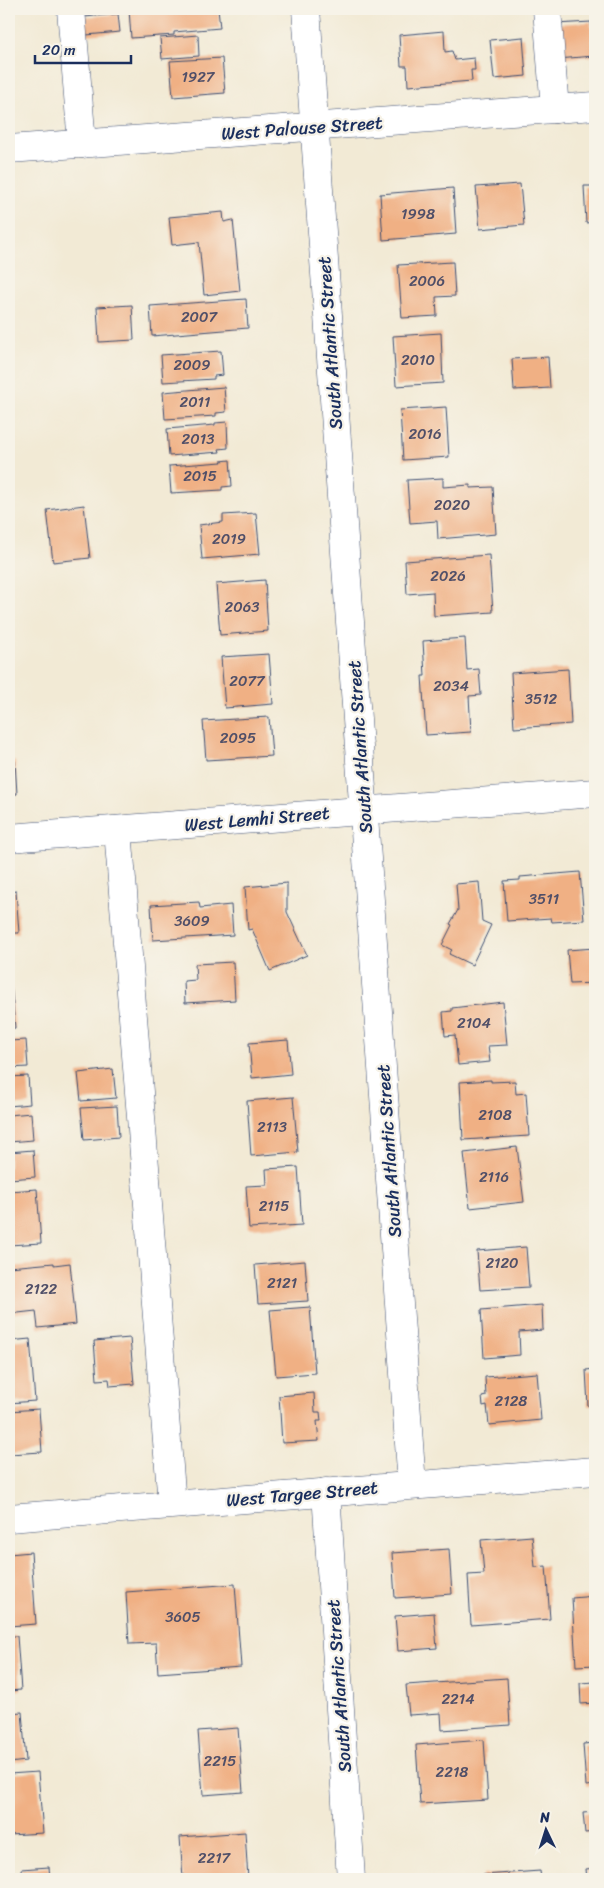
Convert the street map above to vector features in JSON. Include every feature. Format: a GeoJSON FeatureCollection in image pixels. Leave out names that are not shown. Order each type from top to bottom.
{"type":"FeatureCollection","features":[{"type":"Feature","properties":{"kind":"street"},"geometry":{"type":"LineString","coordinates":[[71,9],[82,144]]}},
{"type":"Feature","properties":{"kind":"street","name":"South Atlantic Street"},"geometry":{"type":"LineString","coordinates":[[306,9],[412,1485]]}},
{"type":"Feature","properties":{"kind":"street"},"geometry":{"type":"LineString","coordinates":[[548,9],[555,109]]}},
{"type":"Feature","properties":{"kind":"street","name":"West Palouse Street"},"geometry":{"type":"LineString","coordinates":[[9,149],[595,106]]}},
{"type":"Feature","properties":{"kind":"street","name":"West Lemhi Street"},"geometry":{"type":"LineString","coordinates":[[9,838],[595,793]]}},
{"type":"Feature","properties":{"kind":"street"},"geometry":{"type":"LineString","coordinates":[[118,830],[172,1504]]}},
{"type":"Feature","properties":{"kind":"street","name":"West Targee Street"},"geometry":{"type":"LineString","coordinates":[[9,1518],[595,1471]]}},
{"type":"Feature","properties":{"kind":"street","name":"South Atlantic Street"},"geometry":{"type":"LineString","coordinates":[[326,1492],[351,1879]]}},
{"type":"Feature","properties":{"kind":"building"},"geometry":{"type":"Polygon","coordinates":[[[129,9],[218,9],[220,28],[174,32],[174,35],[131,38],[129,9]]]}},
{"type":"Feature","properties":{"kind":"building"},"geometry":{"type":"Polygon","coordinates":[[[398,9],[415,9],[415,10],[398,12],[398,9]]]}},
{"type":"Feature","properties":{"kind":"building"},"geometry":{"type":"Polygon","coordinates":[[[118,14],[120,32],[75,36],[73,18],[118,14]]]}},
{"type":"Feature","properties":{"kind":"building"},"geometry":{"type":"Polygon","coordinates":[[[591,22],[594,56],[557,59],[555,24],[591,22]]]}},
{"type":"Feature","properties":{"kind":"building"},"geometry":{"type":"Polygon","coordinates":[[[444,31],[445,52],[452,51],[455,60],[474,58],[475,70],[471,70],[472,81],[408,86],[407,66],[401,66],[399,35],[444,31]]]}},
{"type":"Feature","properties":{"kind":"building"},"geometry":{"type":"Polygon","coordinates":[[[198,35],[199,56],[162,59],[160,38],[198,35]]]}},
{"type":"Feature","properties":{"kind":"building"},"geometry":{"type":"Polygon","coordinates":[[[523,37],[526,76],[494,79],[490,40],[523,37]]]}},
{"type":"Feature","properties":{"kind":"building"},"geometry":{"type":"Polygon","coordinates":[[[222,58],[225,93],[173,97],[170,61],[222,58]]]}},
{"type":"Feature","properties":{"kind":"building"},"geometry":{"type":"Polygon","coordinates":[[[520,184],[524,225],[480,229],[476,187],[520,184]]]}},
{"type":"Feature","properties":{"kind":"building"},"geometry":{"type":"Polygon","coordinates":[[[584,186],[595,186],[595,222],[586,223],[584,186]]]}},
{"type":"Feature","properties":{"kind":"building"},"geometry":{"type":"Polygon","coordinates":[[[453,188],[456,234],[383,240],[380,194],[453,188]]]}},
{"type":"Feature","properties":{"kind":"building"},"geometry":{"type":"Polygon","coordinates":[[[223,212],[224,222],[233,220],[240,291],[204,295],[199,242],[172,245],[169,217],[223,212]]]}},
{"type":"Feature","properties":{"kind":"building"},"geometry":{"type":"Polygon","coordinates":[[[453,262],[455,296],[436,297],[437,316],[402,318],[398,265],[453,262]]]}},
{"type":"Feature","properties":{"kind":"building"},"geometry":{"type":"Polygon","coordinates":[[[246,299],[248,328],[152,336],[150,306],[246,299]]]}},
{"type":"Feature","properties":{"kind":"building"},"geometry":{"type":"Polygon","coordinates":[[[132,305],[134,340],[99,342],[97,307],[132,305]]]}},
{"type":"Feature","properties":{"kind":"building"},"geometry":{"type":"Polygon","coordinates":[[[441,333],[443,383],[396,386],[393,336],[441,333]]]}},
{"type":"Feature","properties":{"kind":"building"},"geometry":{"type":"Polygon","coordinates":[[[221,351],[223,375],[214,376],[214,379],[163,382],[161,355],[221,351]]]}},
{"type":"Feature","properties":{"kind":"building"},"geometry":{"type":"Polygon","coordinates":[[[548,357],[550,388],[514,390],[512,359],[548,357]]]}},
{"type":"Feature","properties":{"kind":"building"},"geometry":{"type":"Polygon","coordinates":[[[224,387],[226,412],[216,413],[216,416],[165,419],[163,392],[224,387]]]}},
{"type":"Feature","properties":{"kind":"building"},"geometry":{"type":"Polygon","coordinates":[[[446,407],[449,457],[403,460],[400,410],[446,407]]]}},
{"type":"Feature","properties":{"kind":"building"},"geometry":{"type":"Polygon","coordinates":[[[227,422],[228,448],[219,449],[220,452],[169,456],[167,429],[215,425],[215,423],[227,422]]]}},
{"type":"Feature","properties":{"kind":"building"},"geometry":{"type":"Polygon","coordinates":[[[230,460],[232,486],[222,487],[222,490],[171,493],[169,466],[230,460]]]}},
{"type":"Feature","properties":{"kind":"building"},"geometry":{"type":"Polygon","coordinates":[[[443,478],[443,487],[470,485],[470,488],[493,487],[496,534],[438,539],[437,521],[410,523],[407,480],[443,478]]]}},
{"type":"Feature","properties":{"kind":"building"},"geometry":{"type":"Polygon","coordinates":[[[84,505],[90,558],[53,562],[47,510],[84,505]]]}},
{"type":"Feature","properties":{"kind":"building"},"geometry":{"type":"Polygon","coordinates":[[[256,513],[260,554],[202,559],[199,525],[223,522],[223,515],[256,513]]]}},
{"type":"Feature","properties":{"kind":"building"},"geometry":{"type":"Polygon","coordinates":[[[489,555],[493,612],[434,616],[433,592],[407,594],[405,561],[489,555]]]}},
{"type":"Feature","properties":{"kind":"building"},"geometry":{"type":"Polygon","coordinates":[[[265,580],[268,631],[220,635],[216,584],[265,580]]]}},
{"type":"Feature","properties":{"kind":"building"},"geometry":{"type":"Polygon","coordinates":[[[465,638],[467,670],[479,669],[481,695],[469,696],[471,732],[426,735],[422,676],[425,676],[423,641],[465,638]]]}},
{"type":"Feature","properties":{"kind":"building"},"geometry":{"type":"Polygon","coordinates":[[[269,654],[273,704],[225,708],[221,657],[269,654]]]}},
{"type":"Feature","properties":{"kind":"building"},"geometry":{"type":"Polygon","coordinates":[[[568,669],[571,724],[514,728],[511,673],[568,669]]]}},
{"type":"Feature","properties":{"kind":"building"},"geometry":{"type":"Polygon","coordinates":[[[269,717],[272,756],[206,760],[203,721],[269,717]]]}},
{"type":"Feature","properties":{"kind":"building"},"geometry":{"type":"Polygon","coordinates":[[[9,761],[15,761],[17,794],[9,795],[9,761]]]}},
{"type":"Feature","properties":{"kind":"building"},"geometry":{"type":"Polygon","coordinates":[[[580,872],[584,920],[552,922],[551,918],[507,921],[504,881],[520,880],[520,877],[580,872]]]}},
{"type":"Feature","properties":{"kind":"building"},"geometry":{"type":"Polygon","coordinates":[[[479,882],[482,921],[491,925],[472,965],[449,954],[452,950],[442,945],[458,910],[456,884],[479,882]]]}},
{"type":"Feature","properties":{"kind":"building"},"geometry":{"type":"Polygon","coordinates":[[[287,883],[287,912],[307,955],[270,971],[252,929],[248,930],[245,887],[287,883]]]}},
{"type":"Feature","properties":{"kind":"building"},"geometry":{"type":"Polygon","coordinates":[[[16,891],[19,933],[9,933],[9,892],[16,891]]]}},
{"type":"Feature","properties":{"kind":"building"},"geometry":{"type":"Polygon","coordinates":[[[199,902],[200,908],[231,905],[233,935],[153,940],[151,905],[199,902]]]}},
{"type":"Feature","properties":{"kind":"building"},"geometry":{"type":"Polygon","coordinates":[[[595,948],[595,983],[570,984],[567,950],[595,948]]]}},
{"type":"Feature","properties":{"kind":"building"},"geometry":{"type":"Polygon","coordinates":[[[233,962],[235,1000],[185,1003],[184,981],[196,980],[195,964],[233,962]]]}},
{"type":"Feature","properties":{"kind":"building"},"geometry":{"type":"Polygon","coordinates":[[[9,972],[15,1028],[9,1029],[9,972]]]}},
{"type":"Feature","properties":{"kind":"building"},"geometry":{"type":"Polygon","coordinates":[[[503,1002],[507,1045],[488,1046],[490,1062],[458,1065],[455,1035],[445,1036],[443,1012],[452,1011],[452,1008],[503,1002]]]}},
{"type":"Feature","properties":{"kind":"building"},"geometry":{"type":"Polygon","coordinates":[[[26,1040],[28,1067],[9,1068],[9,1041],[26,1040]]]}},
{"type":"Feature","properties":{"kind":"building"},"geometry":{"type":"Polygon","coordinates":[[[288,1040],[291,1074],[252,1078],[249,1043],[288,1040]]]}},
{"type":"Feature","properties":{"kind":"building"},"geometry":{"type":"Polygon","coordinates":[[[113,1069],[116,1098],[81,1101],[78,1073],[113,1069]]]}},
{"type":"Feature","properties":{"kind":"building"},"geometry":{"type":"Polygon","coordinates":[[[28,1076],[30,1104],[9,1106],[9,1077],[28,1076]]]}},
{"type":"Feature","properties":{"kind":"building"},"geometry":{"type":"Polygon","coordinates":[[[491,1080],[491,1082],[515,1081],[516,1094],[526,1093],[529,1136],[463,1140],[460,1082],[491,1080]]]}},
{"type":"Feature","properties":{"kind":"building"},"geometry":{"type":"Polygon","coordinates":[[[293,1097],[298,1152],[251,1156],[247,1101],[293,1097]]]}},
{"type":"Feature","properties":{"kind":"building"},"geometry":{"type":"Polygon","coordinates":[[[117,1106],[119,1137],[84,1140],[81,1108],[117,1106]]]}},
{"type":"Feature","properties":{"kind":"building"},"geometry":{"type":"Polygon","coordinates":[[[31,1113],[33,1140],[9,1142],[9,1115],[31,1113]]]}},
{"type":"Feature","properties":{"kind":"building"},"geometry":{"type":"Polygon","coordinates":[[[517,1147],[524,1202],[470,1208],[464,1153],[517,1147]]]}},
{"type":"Feature","properties":{"kind":"building"},"geometry":{"type":"Polygon","coordinates":[[[33,1150],[35,1177],[9,1179],[9,1152],[33,1150]]]}},
{"type":"Feature","properties":{"kind":"building"},"geometry":{"type":"Polygon","coordinates":[[[298,1167],[302,1225],[249,1228],[246,1186],[267,1185],[266,1169],[298,1167]]]}},
{"type":"Feature","properties":{"kind":"building"},"geometry":{"type":"Polygon","coordinates":[[[37,1189],[41,1243],[9,1245],[9,1191],[37,1189]]]}},
{"type":"Feature","properties":{"kind":"building"},"geometry":{"type":"Polygon","coordinates":[[[526,1247],[529,1287],[480,1290],[477,1251],[526,1247]]]}},
{"type":"Feature","properties":{"kind":"building"},"geometry":{"type":"Polygon","coordinates":[[[305,1261],[308,1301],[258,1304],[255,1265],[305,1261]]]}},
{"type":"Feature","properties":{"kind":"building"},"geometry":{"type":"Polygon","coordinates":[[[54,1263],[54,1265],[70,1263],[76,1324],[38,1328],[36,1311],[9,1314],[9,1267],[54,1263]]]}},
{"type":"Feature","properties":{"kind":"building"},"geometry":{"type":"Polygon","coordinates":[[[542,1305],[543,1330],[519,1332],[520,1355],[484,1358],[481,1310],[542,1305]]]}},
{"type":"Feature","properties":{"kind":"building"},"geometry":{"type":"Polygon","coordinates":[[[310,1307],[315,1373],[276,1376],[270,1310],[310,1307]]]}},
{"type":"Feature","properties":{"kind":"building"},"geometry":{"type":"Polygon","coordinates":[[[130,1338],[134,1384],[110,1386],[109,1379],[97,1380],[94,1341],[130,1338]]]}},
{"type":"Feature","properties":{"kind":"building"},"geometry":{"type":"Polygon","coordinates":[[[30,1339],[35,1401],[9,1403],[9,1341],[30,1339]]]}},
{"type":"Feature","properties":{"kind":"building"},"geometry":{"type":"Polygon","coordinates":[[[595,1369],[595,1405],[588,1406],[586,1370],[595,1369]]]}},
{"type":"Feature","properties":{"kind":"building"},"geometry":{"type":"Polygon","coordinates":[[[537,1373],[541,1420],[489,1425],[487,1405],[483,1406],[482,1397],[486,1396],[485,1377],[537,1373]]]}},
{"type":"Feature","properties":{"kind":"building"},"geometry":{"type":"Polygon","coordinates":[[[314,1393],[315,1412],[320,1412],[321,1421],[317,1421],[319,1441],[282,1443],[279,1396],[314,1393]]]}},
{"type":"Feature","properties":{"kind":"building"},"geometry":{"type":"Polygon","coordinates":[[[39,1409],[42,1452],[9,1454],[9,1411],[39,1409]]]}},
{"type":"Feature","properties":{"kind":"building"},"geometry":{"type":"Polygon","coordinates":[[[532,1536],[535,1567],[546,1566],[550,1619],[471,1625],[468,1575],[484,1574],[481,1540],[532,1536]]]}},
{"type":"Feature","properties":{"kind":"building"},"geometry":{"type":"Polygon","coordinates":[[[449,1549],[452,1594],[395,1598],[392,1553],[449,1549]]]}},
{"type":"Feature","properties":{"kind":"building"},"geometry":{"type":"Polygon","coordinates":[[[31,1552],[36,1624],[9,1626],[9,1554],[31,1552]]]}},
{"type":"Feature","properties":{"kind":"building"},"geometry":{"type":"Polygon","coordinates":[[[235,1584],[241,1667],[158,1673],[156,1643],[129,1644],[126,1592],[235,1584]]]}},
{"type":"Feature","properties":{"kind":"building"},"geometry":{"type":"Polygon","coordinates":[[[595,1596],[595,1665],[576,1666],[572,1598],[595,1596]]]}},
{"type":"Feature","properties":{"kind":"building"},"geometry":{"type":"Polygon","coordinates":[[[434,1613],[437,1648],[398,1651],[395,1616],[434,1613]]]}},
{"type":"Feature","properties":{"kind":"building"},"geometry":{"type":"Polygon","coordinates":[[[9,1636],[17,1636],[21,1690],[9,1691],[9,1636]]]}},
{"type":"Feature","properties":{"kind":"building"},"geometry":{"type":"Polygon","coordinates":[[[507,1678],[510,1725],[442,1730],[441,1713],[409,1715],[406,1685],[507,1678]]]}},
{"type":"Feature","properties":{"kind":"building"},"geometry":{"type":"Polygon","coordinates":[[[595,1682],[595,1703],[581,1704],[580,1683],[595,1682]]]}},
{"type":"Feature","properties":{"kind":"building"},"geometry":{"type":"Polygon","coordinates":[[[22,1712],[26,1761],[9,1763],[9,1713],[22,1712]]]}},
{"type":"Feature","properties":{"kind":"building"},"geometry":{"type":"Polygon","coordinates":[[[238,1728],[243,1792],[203,1795],[198,1731],[238,1728]]]}},
{"type":"Feature","properties":{"kind":"building"},"geometry":{"type":"Polygon","coordinates":[[[484,1740],[488,1800],[420,1804],[416,1745],[484,1740]]]}},
{"type":"Feature","properties":{"kind":"building"},"geometry":{"type":"Polygon","coordinates":[[[595,1743],[595,1785],[586,1786],[583,1744],[595,1743]]]}},
{"type":"Feature","properties":{"kind":"building"},"geometry":{"type":"Polygon","coordinates":[[[38,1772],[43,1833],[9,1835],[9,1774],[38,1772]]]}},
{"type":"Feature","properties":{"kind":"building"},"geometry":{"type":"Polygon","coordinates":[[[595,1812],[595,1832],[585,1833],[583,1813],[595,1812]]]}},
{"type":"Feature","properties":{"kind":"building"},"geometry":{"type":"Polygon","coordinates":[[[245,1832],[248,1879],[183,1879],[180,1837],[245,1832]]]}},
{"type":"Feature","properties":{"kind":"building"},"geometry":{"type":"Polygon","coordinates":[[[49,1867],[50,1879],[22,1879],[21,1869],[49,1867]]]}},
{"type":"Feature","properties":{"kind":"building"},"geometry":{"type":"Polygon","coordinates":[[[595,1868],[595,1879],[587,1879],[586,1869],[595,1868]]]}},
{"type":"Feature","properties":{"kind":"building"},"geometry":{"type":"Polygon","coordinates":[[[540,1871],[541,1879],[483,1879],[483,1875],[540,1871]]]}}]}
